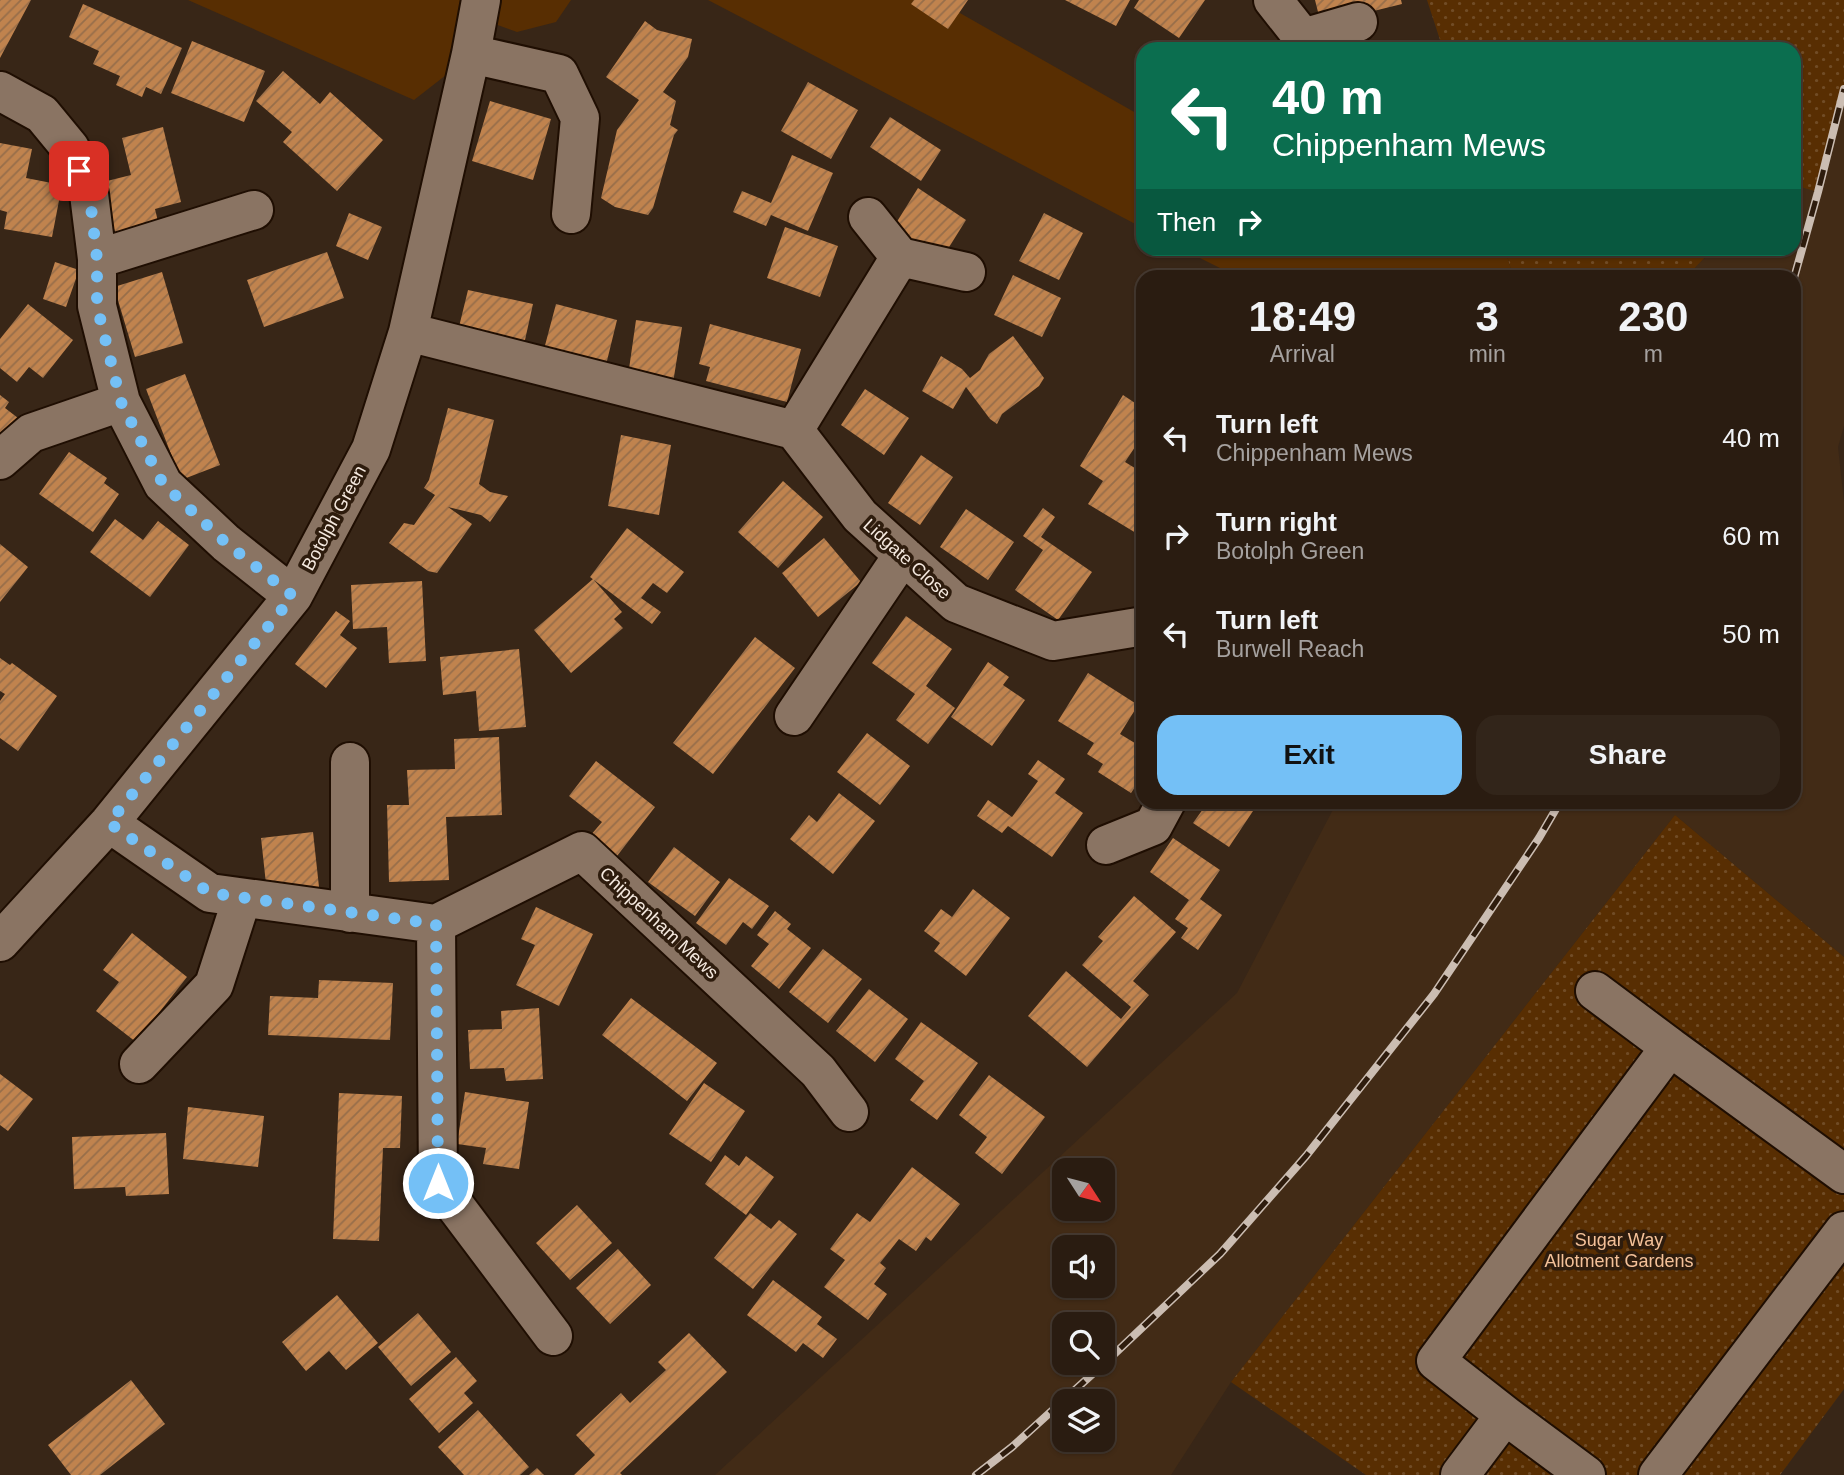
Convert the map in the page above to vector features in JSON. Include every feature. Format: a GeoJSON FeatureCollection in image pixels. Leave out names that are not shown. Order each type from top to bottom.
{"type":"FeatureCollection","features":[{"type":"Feature","properties":{"kind":"street","name":"Botolph Green"},"geometry":{"type":"LineString","coordinates":[[0,942],[109,823],[293,596],[370,449],[408,332],[481,0]]}},
{"type":"Feature","properties":{"kind":"street"},"geometry":{"type":"LineString","coordinates":[[1273,0],[1303,37],[1358,22]]}},
{"type":"Feature","properties":{"kind":"street"},"geometry":{"type":"LineString","coordinates":[[471,54],[559,74],[580,118],[571,214]]}},
{"type":"Feature","properties":{"kind":"street"},"geometry":{"type":"LineString","coordinates":[[0,91],[42,114],[70,148],[89,194],[97,259],[97,306],[121,402],[163,484],[226,543],[293,596]]}},
{"type":"Feature","properties":{"kind":"street"},"geometry":{"type":"LineString","coordinates":[[97,259],[254,210]]}},
{"type":"Feature","properties":{"kind":"street"},"geometry":{"type":"LineString","coordinates":[[868,217],[900,257],[966,272]]}},
{"type":"Feature","properties":{"kind":"street"},"geometry":{"type":"LineString","coordinates":[[408,332],[794,430],[900,257]]}},
{"type":"Feature","properties":{"kind":"street"},"geometry":{"type":"LineString","coordinates":[[0,460],[31,433],[121,402]]}},
{"type":"Feature","properties":{"kind":"street","name":"Lidgate Close"},"geometry":{"type":"LineString","coordinates":[[794,430],[860,516],[956,603],[1053,641],[1136,628]]}},
{"type":"Feature","properties":{"kind":"street"},"geometry":{"type":"LineString","coordinates":[[794,716],[903,555]]}},
{"type":"Feature","properties":{"kind":"street"},"geometry":{"type":"LineString","coordinates":[[350,762],[350,913]]}},
{"type":"Feature","properties":{"kind":"street"},"geometry":{"type":"LineString","coordinates":[[1106,845],[1153,827],[1162,809]]}},
{"type":"Feature","properties":{"kind":"street"},"geometry":{"type":"LineString","coordinates":[[109,823],[210,893],[436,924],[438,1183],[554,1336]]}},
{"type":"Feature","properties":{"kind":"street","name":"Chippenham Mews"},"geometry":{"type":"LineString","coordinates":[[436,924],[582,851],[818,1071],[849,1112]]}},
{"type":"Feature","properties":{"kind":"street"},"geometry":{"type":"LineString","coordinates":[[139,1064],[214,985],[242,898]]}},
{"type":"Feature","properties":{"kind":"street"},"geometry":{"type":"LineString","coordinates":[[1595,991],[1844,1174]]}},
{"type":"Feature","properties":{"kind":"street"},"geometry":{"type":"LineString","coordinates":[[1586,1475],[1436,1361],[1670,1047]]}},
{"type":"Feature","properties":{"kind":"street"},"geometry":{"type":"LineString","coordinates":[[1658,1475],[1844,1231]]}},
{"type":"Feature","properties":{"kind":"street"},"geometry":{"type":"LineString","coordinates":[[1460,1475],[1505,1415]]}},
{"type":"Feature","properties":{"kind":"shaded area"},"geometry":{"type":"Polygon","coordinates":[[[1844,0],[1844,426],[1838,447],[1844,502],[1844,957],[1675,815],[1231,1382],[1171,1475],[715,1475],[1052,1164],[1052,1222],[1115,1222],[1115,1158],[1058,1158],[1237,993],[1333,809],[1801,809],[1801,270],[1693,270],[1706,256],[1801,256],[1801,101],[1844,0]]]}},
{"type":"Feature","properties":{"kind":"green space"},"geometry":{"type":"Polygon","coordinates":[[[188,0],[571,0],[556,22],[517,32],[462,12],[446,75],[414,100],[188,0]]]}},
{"type":"Feature","properties":{"kind":"green space"},"geometry":{"type":"Polygon","coordinates":[[[708,0],[937,0],[1136,113],[1136,224],[708,0]]]}},
{"type":"Feature","properties":{"kind":"green space"},"geometry":{"type":"Polygon","coordinates":[[[1427,0],[1844,0],[1844,89],[1818,192],[1801,187],[1801,42],[1441,42],[1427,0]]]}},
{"type":"Feature","properties":{"kind":"green space"},"geometry":{"type":"Polygon","coordinates":[[[1196,256],[1507,256],[1511,270],[1224,270],[1196,256]]]}},
{"type":"Feature","properties":{"kind":"green space"},"geometry":{"type":"Polygon","coordinates":[[[1507,256],[1706,256],[1693,270],[1511,270],[1507,256]]]}},
{"type":"Feature","properties":{"kind":"green space","name":"Sugar Way Allotment Gardens"},"geometry":{"type":"Polygon","coordinates":[[[1675,815],[1844,957],[1844,1389],[1780,1475],[1366,1475],[1231,1382],[1675,815]]]}},
{"type":"Feature","properties":{"kind":"building"},"geometry":{"type":"Polygon","coordinates":[[[0,0],[31,0],[0,58],[0,0]]]}},
{"type":"Feature","properties":{"kind":"building"},"geometry":{"type":"Polygon","coordinates":[[[914,0],[968,0],[948,29],[911,4],[914,0]]]}},
{"type":"Feature","properties":{"kind":"building"},"geometry":{"type":"Polygon","coordinates":[[[1065,0],[1130,0],[1116,26],[1065,0]]]}},
{"type":"Feature","properties":{"kind":"building"},"geometry":{"type":"Polygon","coordinates":[[[1139,0],[1205,0],[1179,38],[1134,8],[1139,0]]]}},
{"type":"Feature","properties":{"kind":"building"},"geometry":{"type":"Polygon","coordinates":[[[1315,0],[1401,0],[1402,4],[1321,24],[1315,0]]]}},
{"type":"Feature","properties":{"kind":"building"},"geometry":{"type":"Polygon","coordinates":[[[83,4],[182,48],[161,94],[146,87],[142,97],[116,85],[120,76],[93,64],[99,51],[69,37],[83,4]]]}},
{"type":"Feature","properties":{"kind":"building"},"geometry":{"type":"Polygon","coordinates":[[[645,21],[657,30],[692,39],[688,57],[663,92],[676,101],[670,125],[678,130],[674,135],[653,208],[648,215],[615,207],[601,198],[617,130],[639,100],[606,77],[645,21]]]}},
{"type":"Feature","properties":{"kind":"building"},"geometry":{"type":"Polygon","coordinates":[[[192,41],[265,71],[244,122],[171,93],[192,41]]]}},
{"type":"Feature","properties":{"kind":"building"},"geometry":{"type":"Polygon","coordinates":[[[283,71],[320,104],[330,92],[383,140],[337,191],[283,142],[292,132],[256,101],[283,71]]]}},
{"type":"Feature","properties":{"kind":"building"},"geometry":{"type":"Polygon","coordinates":[[[808,82],[858,110],[831,159],[781,131],[808,82]]]}},
{"type":"Feature","properties":{"kind":"building"},"geometry":{"type":"Polygon","coordinates":[[[490,101],[551,119],[533,180],[472,161],[490,101]]]}},
{"type":"Feature","properties":{"kind":"building"},"geometry":{"type":"Polygon","coordinates":[[[890,117],[941,150],[921,181],[870,147],[890,117]]]}},
{"type":"Feature","properties":{"kind":"building"},"geometry":{"type":"Polygon","coordinates":[[[163,127],[181,202],[155,209],[160,230],[117,241],[103,182],[131,175],[122,138],[163,127]]]}},
{"type":"Feature","properties":{"kind":"building"},"geometry":{"type":"Polygon","coordinates":[[[0,143],[32,149],[26,178],[62,185],[52,237],[4,229],[7,212],[0,210],[0,143]]]}},
{"type":"Feature","properties":{"kind":"building"},"geometry":{"type":"Polygon","coordinates":[[[792,155],[833,173],[808,231],[771,215],[766,226],[733,212],[742,191],[771,203],[792,155]]]}},
{"type":"Feature","properties":{"kind":"building"},"geometry":{"type":"Polygon","coordinates":[[[918,188],[966,220],[941,260],[893,228],[918,188]]]}},
{"type":"Feature","properties":{"kind":"building"},"geometry":{"type":"Polygon","coordinates":[[[349,213],[382,227],[368,260],[336,246],[349,213]]]}},
{"type":"Feature","properties":{"kind":"building"},"geometry":{"type":"Polygon","coordinates":[[[1044,213],[1083,233],[1059,280],[1019,261],[1044,213]]]}},
{"type":"Feature","properties":{"kind":"building"},"geometry":{"type":"Polygon","coordinates":[[[785,227],[838,246],[820,297],[767,278],[785,227]]]}},
{"type":"Feature","properties":{"kind":"building"},"geometry":{"type":"Polygon","coordinates":[[[327,252],[344,298],[264,327],[247,280],[327,252]]]}},
{"type":"Feature","properties":{"kind":"building"},"geometry":{"type":"Polygon","coordinates":[[[55,262],[79,270],[66,307],[43,299],[55,262]]]}},
{"type":"Feature","properties":{"kind":"building"},"geometry":{"type":"Polygon","coordinates":[[[162,272],[183,343],[135,357],[114,287],[162,272]]]}},
{"type":"Feature","properties":{"kind":"building"},"geometry":{"type":"Polygon","coordinates":[[[1013,275],[1061,298],[1042,337],[994,315],[1013,275]]]}},
{"type":"Feature","properties":{"kind":"building"},"geometry":{"type":"Polygon","coordinates":[[[468,290],[533,304],[523,349],[457,335],[468,290]]]}},
{"type":"Feature","properties":{"kind":"building"},"geometry":{"type":"Polygon","coordinates":[[[28,304],[73,340],[43,378],[29,367],[17,382],[0,368],[0,339],[28,304]]]}},
{"type":"Feature","properties":{"kind":"building"},"geometry":{"type":"Polygon","coordinates":[[[556,304],[617,320],[605,369],[543,353],[556,304]]]}},
{"type":"Feature","properties":{"kind":"building"},"geometry":{"type":"Polygon","coordinates":[[[636,320],[682,327],[673,383],[628,376],[636,320]]]}},
{"type":"Feature","properties":{"kind":"building"},"geometry":{"type":"Polygon","coordinates":[[[710,324],[801,349],[787,402],[706,381],[710,367],[699,364],[710,324]]]}},
{"type":"Feature","properties":{"kind":"building"},"geometry":{"type":"Polygon","coordinates":[[[1013,336],[1044,378],[1039,386],[1002,414],[997,424],[990,419],[966,387],[953,409],[922,391],[941,356],[962,369],[970,378],[980,370],[989,354],[1013,336]]]}},
{"type":"Feature","properties":{"kind":"building"},"geometry":{"type":"Polygon","coordinates":[[[185,374],[220,465],[181,480],[146,389],[185,374]]]}},
{"type":"Feature","properties":{"kind":"building"},"geometry":{"type":"Polygon","coordinates":[[[865,389],[909,418],[884,455],[841,425],[865,389]]]}},
{"type":"Feature","properties":{"kind":"building"},"geometry":{"type":"Polygon","coordinates":[[[0,395],[9,402],[5,408],[18,418],[0,441],[0,395]]]}},
{"type":"Feature","properties":{"kind":"building"},"geometry":{"type":"Polygon","coordinates":[[[1123,395],[1135,403],[1136,446],[1125,462],[1136,469],[1136,533],[1088,504],[1103,481],[1080,466],[1123,395]]]}},
{"type":"Feature","properties":{"kind":"building"},"geometry":{"type":"Polygon","coordinates":[[[448,408],[494,420],[479,484],[490,492],[508,496],[490,522],[481,515],[448,507],[472,524],[437,573],[428,571],[389,543],[404,523],[414,525],[435,495],[424,488],[429,480],[448,408]]]}},
{"type":"Feature","properties":{"kind":"building"},"geometry":{"type":"Polygon","coordinates":[[[621,435],[671,445],[659,515],[608,506],[621,435]]]}},
{"type":"Feature","properties":{"kind":"building"},"geometry":{"type":"Polygon","coordinates":[[[69,452],[107,478],[104,483],[119,494],[93,532],[39,494],[69,452]]]}},
{"type":"Feature","properties":{"kind":"building"},"geometry":{"type":"Polygon","coordinates":[[[921,455],[953,477],[920,525],[888,503],[921,455]]]}},
{"type":"Feature","properties":{"kind":"building"},"geometry":{"type":"Polygon","coordinates":[[[783,481],[823,517],[778,568],[738,532],[783,481]]]}},
{"type":"Feature","properties":{"kind":"building"},"geometry":{"type":"Polygon","coordinates":[[[1043,508],[1055,517],[1041,537],[1092,572],[1058,620],[1015,590],[1043,550],[1023,536],[1043,508]]]}},
{"type":"Feature","properties":{"kind":"building"},"geometry":{"type":"Polygon","coordinates":[[[966,509],[1014,542],[988,580],[940,547],[966,509]]]}},
{"type":"Feature","properties":{"kind":"building"},"geometry":{"type":"Polygon","coordinates":[[[115,519],[143,540],[158,521],[189,545],[150,597],[90,552],[115,519]]]}},
{"type":"Feature","properties":{"kind":"building"},"geometry":{"type":"Polygon","coordinates":[[[627,528],[684,572],[667,593],[653,583],[641,598],[661,612],[652,624],[590,577],[627,528]]]}},
{"type":"Feature","properties":{"kind":"building"},"geometry":{"type":"Polygon","coordinates":[[[824,538],[861,582],[818,617],[782,573],[824,538]]]}},
{"type":"Feature","properties":{"kind":"building"},"geometry":{"type":"Polygon","coordinates":[[[0,544],[28,567],[0,602],[0,544]]]}},
{"type":"Feature","properties":{"kind":"building"},"geometry":{"type":"Polygon","coordinates":[[[593,579],[622,612],[614,619],[623,628],[571,673],[534,630],[593,579]]]}},
{"type":"Feature","properties":{"kind":"building"},"geometry":{"type":"Polygon","coordinates":[[[422,581],[426,661],[389,663],[387,627],[353,629],[351,585],[422,581]]]}},
{"type":"Feature","properties":{"kind":"building"},"geometry":{"type":"Polygon","coordinates":[[[336,611],[350,621],[340,635],[357,648],[326,688],[295,664],[336,611]]]}},
{"type":"Feature","properties":{"kind":"building"},"geometry":{"type":"Polygon","coordinates":[[[906,616],[952,649],[926,686],[955,708],[928,744],[896,720],[915,694],[872,663],[906,616]]]}},
{"type":"Feature","properties":{"kind":"building"},"geometry":{"type":"Polygon","coordinates":[[[755,637],[795,668],[713,774],[673,743],[755,637]]]}},
{"type":"Feature","properties":{"kind":"building"},"geometry":{"type":"Polygon","coordinates":[[[519,649],[526,727],[479,731],[476,691],[443,695],[440,657],[519,649]]]}},
{"type":"Feature","properties":{"kind":"building"},"geometry":{"type":"Polygon","coordinates":[[[0,658],[10,665],[12,663],[57,696],[18,751],[0,738],[0,701],[5,694],[0,691],[0,658]]]}},
{"type":"Feature","properties":{"kind":"building"},"geometry":{"type":"Polygon","coordinates":[[[988,662],[1009,677],[1003,685],[1025,700],[992,746],[951,717],[988,662]]]}},
{"type":"Feature","properties":{"kind":"building"},"geometry":{"type":"Polygon","coordinates":[[[1088,673],[1136,704],[1136,708],[1120,734],[1136,744],[1136,786],[1131,793],[1098,772],[1103,764],[1087,754],[1094,743],[1058,721],[1088,673]]]}},
{"type":"Feature","properties":{"kind":"building"},"geometry":{"type":"Polygon","coordinates":[[[867,733],[910,766],[880,805],[837,772],[867,733]]]}},
{"type":"Feature","properties":{"kind":"building"},"geometry":{"type":"Polygon","coordinates":[[[499,737],[502,815],[446,817],[449,880],[389,882],[387,805],[409,805],[407,770],[455,769],[454,739],[499,737]]]}},
{"type":"Feature","properties":{"kind":"building"},"geometry":{"type":"Polygon","coordinates":[[[1038,760],[1065,779],[1055,793],[1083,813],[1052,857],[1008,826],[1002,833],[977,816],[988,800],[1012,817],[1038,781],[1028,774],[1038,760]]]}},
{"type":"Feature","properties":{"kind":"building"},"geometry":{"type":"Polygon","coordinates":[[[596,761],[655,807],[617,856],[590,836],[602,822],[569,796],[596,761]]]}},
{"type":"Feature","properties":{"kind":"building"},"geometry":{"type":"Polygon","coordinates":[[[839,793],[875,821],[833,874],[790,839],[809,815],[817,822],[839,793]]]}},
{"type":"Feature","properties":{"kind":"building"},"geometry":{"type":"Polygon","coordinates":[[[1203,809],[1254,809],[1229,847],[1193,823],[1203,809]]]}},
{"type":"Feature","properties":{"kind":"building"},"geometry":{"type":"Polygon","coordinates":[[[313,832],[319,887],[267,893],[261,838],[313,832]]]}},
{"type":"Feature","properties":{"kind":"building"},"geometry":{"type":"Polygon","coordinates":[[[1173,838],[1220,870],[1200,899],[1222,915],[1198,950],[1181,938],[1188,928],[1175,919],[1189,900],[1150,872],[1173,838]]]}},
{"type":"Feature","properties":{"kind":"building"},"geometry":{"type":"Polygon","coordinates":[[[674,847],[720,882],[695,916],[648,882],[674,847]]]}},
{"type":"Feature","properties":{"kind":"building"},"geometry":{"type":"Polygon","coordinates":[[[729,878],[769,906],[752,929],[743,922],[726,945],[696,923],[729,878]]]}},
{"type":"Feature","properties":{"kind":"building"},"geometry":{"type":"Polygon","coordinates":[[[973,889],[1010,918],[966,976],[934,951],[940,943],[924,931],[941,909],[952,917],[973,889]]]}},
{"type":"Feature","properties":{"kind":"building"},"geometry":{"type":"Polygon","coordinates":[[[1134,896],[1176,932],[1133,981],[1149,995],[1087,1067],[1028,1016],[1066,971],[1121,1019],[1131,1007],[1082,965],[1103,941],[1098,937],[1134,896]]]}},
{"type":"Feature","properties":{"kind":"building"},"geometry":{"type":"Polygon","coordinates":[[[536,907],[593,934],[559,1006],[516,985],[535,945],[521,939],[536,907]]]}},
{"type":"Feature","properties":{"kind":"building"},"geometry":{"type":"Polygon","coordinates":[[[775,911],[791,924],[787,929],[811,948],[779,989],[751,966],[769,944],[757,935],[775,911]]]}},
{"type":"Feature","properties":{"kind":"building"},"geometry":{"type":"Polygon","coordinates":[[[132,933],[187,977],[136,1042],[96,1011],[119,982],[103,970],[132,933]]]}},
{"type":"Feature","properties":{"kind":"building"},"geometry":{"type":"Polygon","coordinates":[[[823,949],[862,979],[828,1023],[789,992],[823,949]]]}},
{"type":"Feature","properties":{"kind":"building"},"geometry":{"type":"Polygon","coordinates":[[[319,980],[393,983],[390,1040],[268,1035],[270,996],[318,998],[319,980]]]}},
{"type":"Feature","properties":{"kind":"building"},"geometry":{"type":"Polygon","coordinates":[[[869,989],[908,1019],[875,1062],[836,1031],[869,989]]]}},
{"type":"Feature","properties":{"kind":"building"},"geometry":{"type":"Polygon","coordinates":[[[631,998],[717,1063],[687,1101],[602,1035],[631,998]]]}},
{"type":"Feature","properties":{"kind":"building"},"geometry":{"type":"Polygon","coordinates":[[[539,1008],[543,1079],[506,1081],[504,1068],[470,1069],[468,1030],[502,1029],[501,1011],[539,1008]]]}},
{"type":"Feature","properties":{"kind":"building"},"geometry":{"type":"Polygon","coordinates":[[[921,1022],[978,1063],[937,1120],[910,1100],[924,1081],[895,1059],[921,1022]]]}},
{"type":"Feature","properties":{"kind":"building"},"geometry":{"type":"Polygon","coordinates":[[[0,1074],[33,1099],[8,1131],[0,1125],[0,1074]]]}},
{"type":"Feature","properties":{"kind":"building"},"geometry":{"type":"Polygon","coordinates":[[[989,1075],[1045,1117],[1002,1174],[975,1153],[987,1137],[959,1115],[989,1075]]]}},
{"type":"Feature","properties":{"kind":"building"},"geometry":{"type":"Polygon","coordinates":[[[704,1083],[745,1111],[711,1162],[669,1134],[704,1083]]]}},
{"type":"Feature","properties":{"kind":"building"},"geometry":{"type":"Polygon","coordinates":[[[465,1092],[529,1102],[519,1169],[483,1164],[486,1148],[457,1144],[465,1092]]]}},
{"type":"Feature","properties":{"kind":"building"},"geometry":{"type":"Polygon","coordinates":[[[339,1093],[402,1096],[400,1148],[383,1148],[379,1241],[333,1239],[339,1093]]]}},
{"type":"Feature","properties":{"kind":"building"},"geometry":{"type":"Polygon","coordinates":[[[188,1107],[264,1116],[258,1167],[183,1159],[188,1107]]]}},
{"type":"Feature","properties":{"kind":"building"},"geometry":{"type":"Polygon","coordinates":[[[166,1133],[169,1194],[126,1196],[125,1187],[74,1189],[72,1137],[166,1133]]]}},
{"type":"Feature","properties":{"kind":"building"},"geometry":{"type":"Polygon","coordinates":[[[725,1155],[739,1166],[746,1156],[774,1177],[746,1215],[705,1184],[725,1155]]]}},
{"type":"Feature","properties":{"kind":"building"},"geometry":{"type":"Polygon","coordinates":[[[912,1167],[960,1204],[931,1241],[926,1237],[916,1251],[899,1239],[880,1263],[886,1268],[874,1284],[887,1294],[868,1320],[824,1287],[845,1260],[830,1249],[857,1213],[870,1222],[912,1167]]]}},
{"type":"Feature","properties":{"kind":"building"},"geometry":{"type":"Polygon","coordinates":[[[577,1205],[612,1243],[570,1280],[536,1243],[577,1205]]]}},
{"type":"Feature","properties":{"kind":"building"},"geometry":{"type":"Polygon","coordinates":[[[750,1213],[771,1229],[779,1220],[797,1234],[753,1289],[714,1258],[750,1213]]]}},
{"type":"Feature","properties":{"kind":"building"},"geometry":{"type":"Polygon","coordinates":[[[618,1249],[651,1285],[610,1324],[576,1288],[618,1249]]]}},
{"type":"Feature","properties":{"kind":"building"},"geometry":{"type":"Polygon","coordinates":[[[773,1280],[822,1317],[817,1324],[837,1339],[823,1358],[803,1343],[796,1352],[747,1315],[773,1280]]]}},
{"type":"Feature","properties":{"kind":"building"},"geometry":{"type":"Polygon","coordinates":[[[337,1295],[378,1343],[346,1370],[329,1351],[306,1371],[282,1342],[337,1295]]]}},
{"type":"Feature","properties":{"kind":"building"},"geometry":{"type":"Polygon","coordinates":[[[418,1313],[451,1352],[411,1386],[378,1347],[418,1313]]]}},
{"type":"Feature","properties":{"kind":"building"},"geometry":{"type":"Polygon","coordinates":[[[689,1333],[727,1372],[620,1473],[622,1475],[574,1475],[595,1455],[576,1435],[621,1393],[630,1403],[666,1370],[658,1362],[689,1333]]]}},
{"type":"Feature","properties":{"kind":"building"},"geometry":{"type":"Polygon","coordinates":[[[456,1357],[477,1381],[464,1393],[473,1403],[439,1433],[409,1399],[456,1357]]]}},
{"type":"Feature","properties":{"kind":"building"},"geometry":{"type":"Polygon","coordinates":[[[131,1380],[165,1424],[100,1475],[71,1475],[48,1445],[131,1380]]]}},
{"type":"Feature","properties":{"kind":"building"},"geometry":{"type":"Polygon","coordinates":[[[478,1410],[529,1467],[520,1475],[464,1475],[438,1447],[478,1410]]]}},
{"type":"Feature","properties":{"kind":"building"},"geometry":{"type":"Polygon","coordinates":[[[537,1468],[544,1475],[529,1475],[537,1468]]]}},
{"type":"Feature","properties":{"kind":"railway"},"geometry":{"type":"LineString","coordinates":[[1801,253],[1844,89]]}},
{"type":"Feature","properties":{"kind":"railway"},"geometry":{"type":"LineString","coordinates":[[1796,270],[1800,256]]}},
{"type":"Feature","properties":{"kind":"railway"},"geometry":{"type":"LineString","coordinates":[[976,1475],[1012,1447],[1220,1254],[1306,1156],[1434,994],[1556,809]]}},
{"type":"Feature","properties":{"kind":"route"},"geometry":{"type":"LineString","coordinates":[[79,171],[89,194],[92,215],[97,259],[97,306],[121,402],[163,484],[226,543],[293,596],[109,823],[210,893],[436,924],[438,1183]]}}]}
